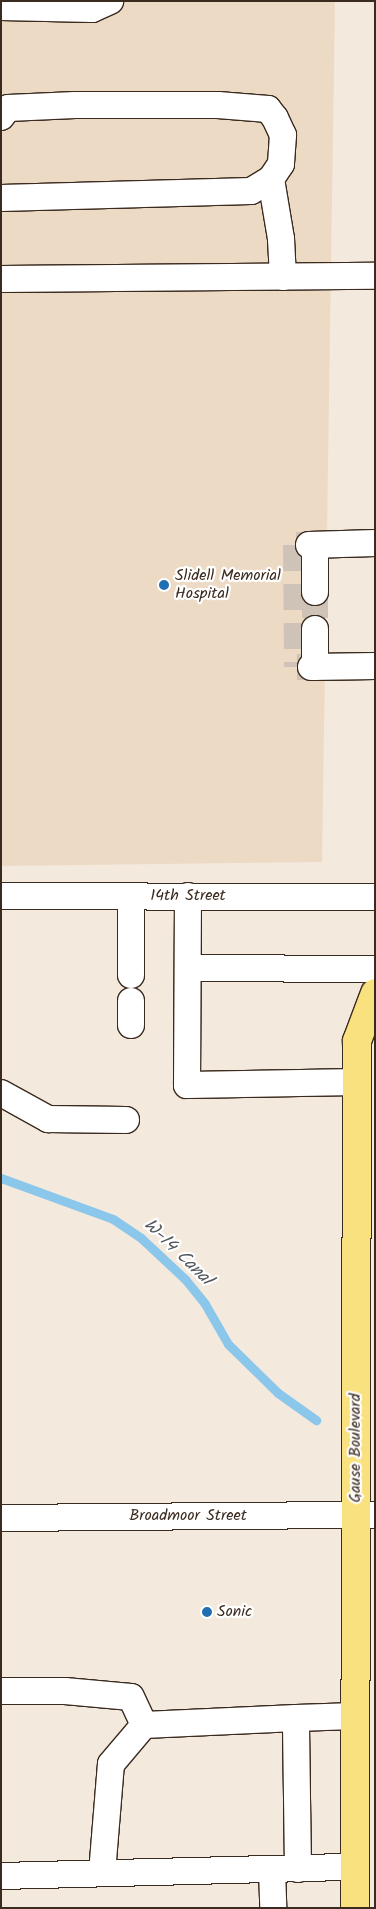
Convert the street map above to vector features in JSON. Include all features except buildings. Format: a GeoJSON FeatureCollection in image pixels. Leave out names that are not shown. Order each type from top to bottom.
{"type":"FeatureCollection","features":[{"type":"Feature","properties":{"kind":"main road","name":"Gause Boulevard"},"geometry":{"type":"LineString","coordinates":[[355,1908],[355,1716],[365,1515],[356,1041],[375,992]]}},
{"type":"Feature","properties":{"kind":"street"},"geometry":{"type":"LineString","coordinates":[[1,7],[92,9],[110,1]]}},
{"type":"Feature","properties":{"kind":"street"},"geometry":{"type":"LineString","coordinates":[[1,117],[8,108],[75,105],[218,105],[268,109],[282,134],[281,164],[271,179],[251,191],[1,198]]}},
{"type":"Feature","properties":{"kind":"street"},"geometry":{"type":"LineString","coordinates":[[271,179],[281,239],[282,277]]}},
{"type":"Feature","properties":{"kind":"street"},"geometry":{"type":"LineString","coordinates":[[1,279],[375,276]]}},
{"type":"Feature","properties":{"kind":"street"},"geometry":{"type":"LineString","coordinates":[[315,592],[312,544],[375,543]]}},
{"type":"Feature","properties":{"kind":"street"},"geometry":{"type":"LineString","coordinates":[[315,629],[313,667],[375,666]]}},
{"type":"Feature","properties":{"kind":"street","name":"14th Street"},"geometry":{"type":"LineString","coordinates":[[1,896],[375,897]]}},
{"type":"Feature","properties":{"kind":"street"},"geometry":{"type":"LineString","coordinates":[[131,896],[131,1000]]}},
{"type":"Feature","properties":{"kind":"street"},"geometry":{"type":"LineString","coordinates":[[188,896],[187,1084],[356,1082]]}},
{"type":"Feature","properties":{"kind":"street"},"geometry":{"type":"LineString","coordinates":[[188,968],[375,969]]}},
{"type":"Feature","properties":{"kind":"street"},"geometry":{"type":"LineString","coordinates":[[1,1093],[48,1119],[126,1120]]}},
{"type":"Feature","properties":{"kind":"street","name":"Broadmoor Street"},"geometry":{"type":"LineString","coordinates":[[1,1518],[365,1515]]}},
{"type":"Feature","properties":{"kind":"street"},"geometry":{"type":"LineString","coordinates":[[1,1691],[65,1691],[131,1697],[144,1725]]}},
{"type":"Feature","properties":{"kind":"street"},"geometry":{"type":"LineString","coordinates":[[102,1874],[111,1764],[144,1725],[355,1716]]}},
{"type":"Feature","properties":{"kind":"street"},"geometry":{"type":"LineString","coordinates":[[296,1718],[298,1869]]}},
{"type":"Feature","properties":{"kind":"street"},"geometry":{"type":"LineString","coordinates":[[1,1876],[355,1867]]}},
{"type":"Feature","properties":{"kind":"street"},"geometry":{"type":"LineString","coordinates":[[272,1870],[272,1908]]}},
{"type":"Feature","properties":{"kind":"shaded area","name":"Slidell Memorial Hospital"},"geometry":{"type":"Polygon","coordinates":[[[1,1],[335,1],[322,862],[1,866],[1,1]]]}},
{"type":"Feature","properties":{"kind":"waterway","name":"W-14 Canal"},"geometry":{"type":"LineString","coordinates":[[1,1178],[113,1219],[141,1238],[185,1279],[205,1304],[228,1344],[278,1393],[316,1420]]}},
{"type":"Feature","properties":{"kind":"tunnel"},"geometry":{"type":"LineString","coordinates":[[309,545],[296,545],[297,667],[311,667]]}},
{"type":"Feature","properties":{"kind":"tunnel"},"geometry":{"type":"LineString","coordinates":[[315,592],[315,629]]}},
{"type":"Feature","properties":{"kind":"place","name":"Slidell Memorial Hospital"},"geometry":{"type":"Point","coordinates":[164,585]}},
{"type":"Feature","properties":{"kind":"place","name":"Sonic"},"geometry":{"type":"Point","coordinates":[207,1612]}}]}
